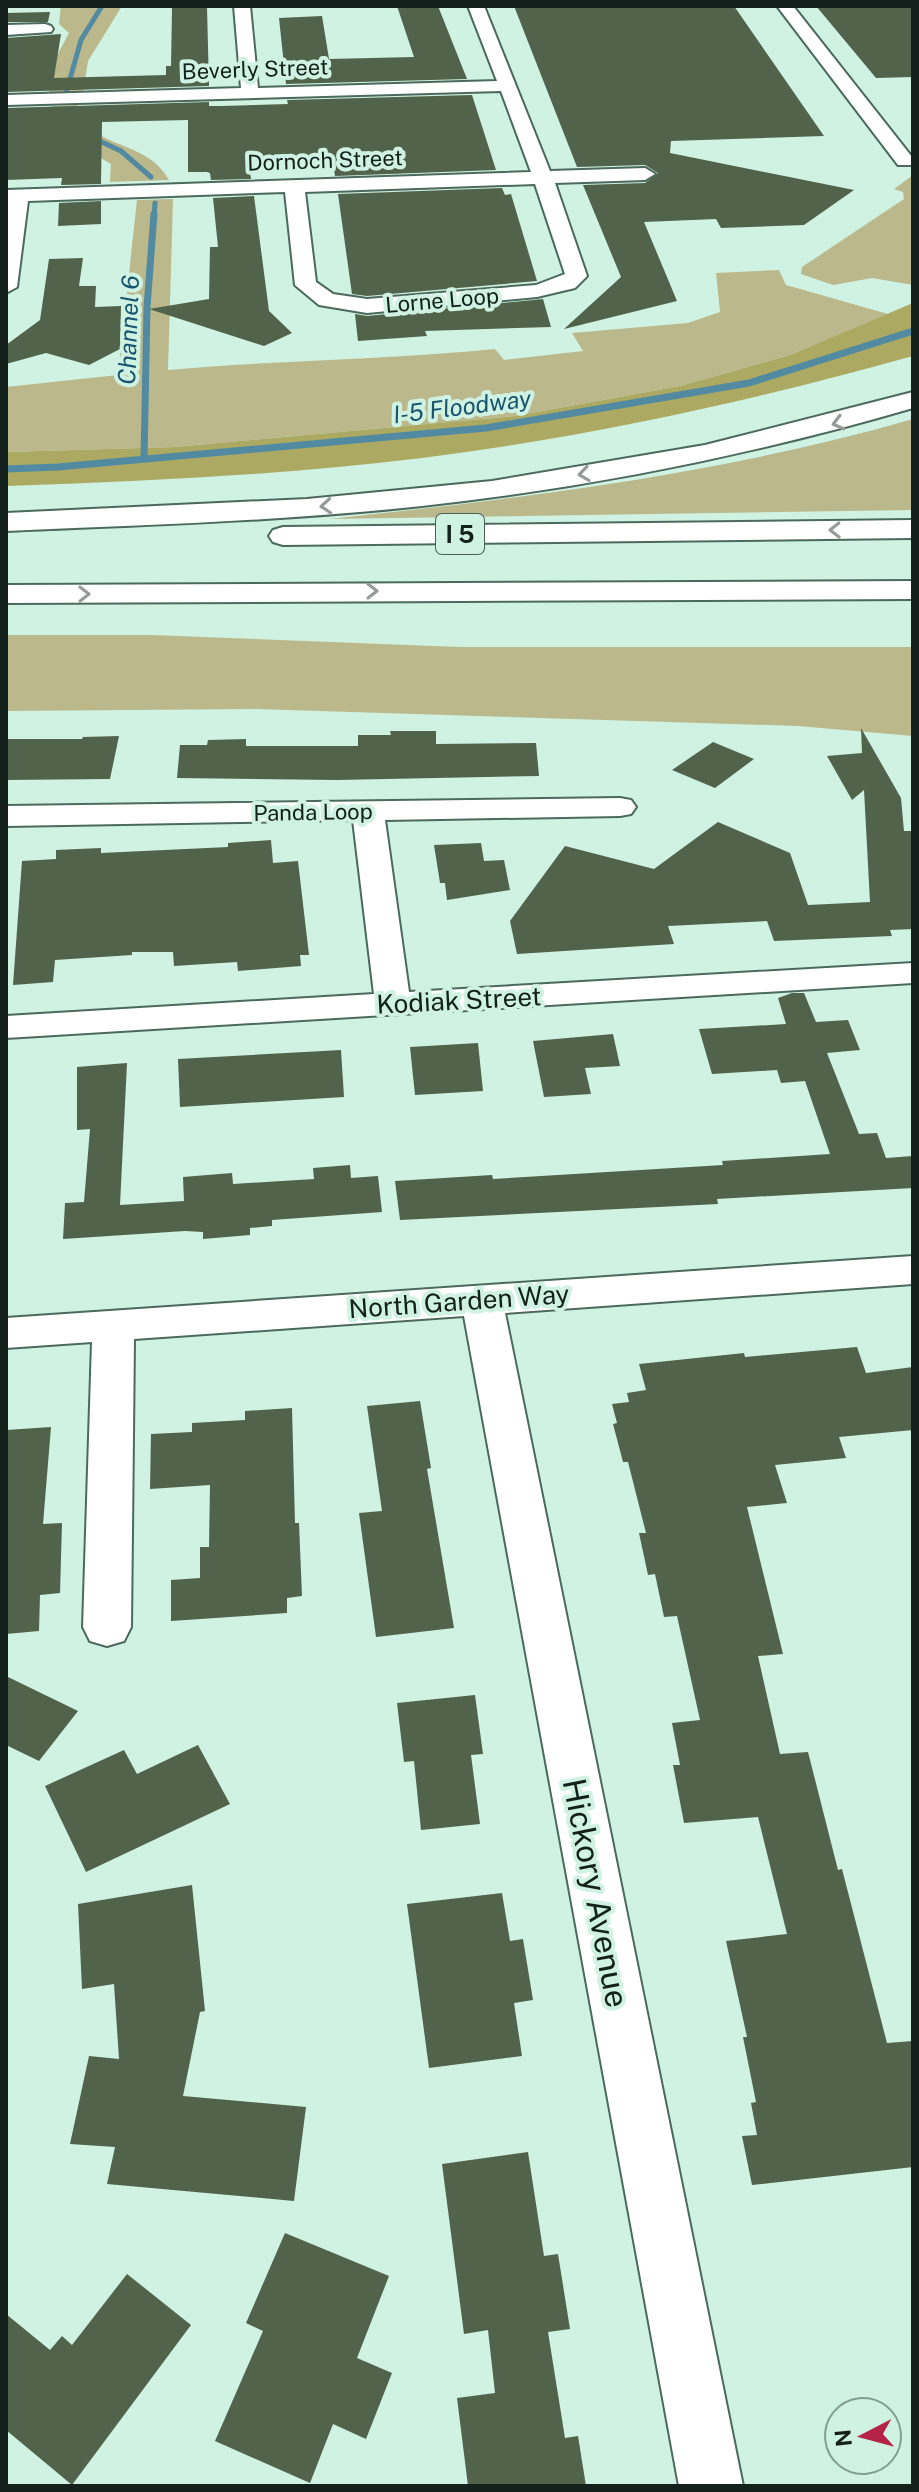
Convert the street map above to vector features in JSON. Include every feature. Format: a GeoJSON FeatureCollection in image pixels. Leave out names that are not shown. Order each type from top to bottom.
{"type":"FeatureCollection","features":[{"type":"Feature","properties":{"kind":"highway"},"geometry":{"type":"LineString","coordinates":[[6,522],[353,504],[588,474],[730,450],[913,400]]}},
{"type":"Feature","properties":{"kind":"highway","name":"I 5"},"geometry":{"type":"LineString","coordinates":[[6,539],[913,529]]}},
{"type":"Feature","properties":{"kind":"highway"},"geometry":{"type":"LineString","coordinates":[[556,590],[913,608]]}},
{"type":"Feature","properties":{"kind":"highway","name":"I 5"},"geometry":{"type":"LineString","coordinates":[[6,594],[913,590]]}},
{"type":"Feature","properties":{"kind":"street"},"geometry":{"type":"LineString","coordinates":[[242,6],[250,93]]}},
{"type":"Feature","properties":{"kind":"street"},"geometry":{"type":"LineString","coordinates":[[476,6],[543,177]]}},
{"type":"Feature","properties":{"kind":"street"},"geometry":{"type":"LineString","coordinates":[[785,6],[905,161]]}},
{"type":"Feature","properties":{"kind":"street"},"geometry":{"type":"LineString","coordinates":[[6,30],[45,29]]}},
{"type":"Feature","properties":{"kind":"street","name":"Beverly Street"},"geometry":{"type":"LineString","coordinates":[[6,100],[506,86]]}},
{"type":"Feature","properties":{"kind":"street","name":"Dornoch Street"},"geometry":{"type":"LineString","coordinates":[[13,195],[645,174]]}},
{"type":"Feature","properties":{"kind":"street","name":"Lorne Loop"},"geometry":{"type":"LineString","coordinates":[[294,185],[306,285],[327,300],[367,306],[537,291],[567,283],[576,276],[575,267],[543,177]]}},
{"type":"Feature","properties":{"kind":"street"},"geometry":{"type":"LineString","coordinates":[[6,287],[13,195]]}},
{"type":"Feature","properties":{"kind":"street","name":"Panda Loop"},"geometry":{"type":"LineString","coordinates":[[6,816],[620,807]]}},
{"type":"Feature","properties":{"kind":"street"},"geometry":{"type":"LineString","coordinates":[[368,811],[393,1004]]}},
{"type":"Feature","properties":{"kind":"street","name":"Kodiak Street"},"geometry":{"type":"LineString","coordinates":[[6,1027],[913,973]]}},
{"type":"Feature","properties":{"kind":"street","name":"North Garden Way"},"geometry":{"type":"LineString","coordinates":[[6,1333],[913,1270]]}},
{"type":"Feature","properties":{"kind":"street","name":"Hickory Avenue"},"geometry":{"type":"LineString","coordinates":[[482,1300],[711,2486]]}},
{"type":"Feature","properties":{"kind":"street"},"geometry":{"type":"LineString","coordinates":[[107,1627],[113,1325]]}},
{"type":"Feature","properties":{"kind":"shaded area"},"geometry":{"type":"Polygon","coordinates":[[[61,6],[122,6],[88,61],[83,92],[49,92],[53,63],[69,33],[59,24],[61,6]]]}},
{"type":"Feature","properties":{"kind":"shaded area"},"geometry":{"type":"Polygon","coordinates":[[[77,105],[85,123],[94,131],[151,160],[169,180],[110,182],[111,164],[74,141],[56,117],[53,106],[77,105]]]}},
{"type":"Feature","properties":{"kind":"shaded area"},"geometry":{"type":"Polygon","coordinates":[[[913,175],[913,285],[872,278],[833,285],[801,274],[802,267],[904,199],[903,192],[894,189],[913,175]]]}},
{"type":"Feature","properties":{"kind":"shaded area"},"geometry":{"type":"Polygon","coordinates":[[[173,199],[168,370],[495,349],[504,360],[583,351],[572,333],[688,323],[720,312],[716,273],[779,270],[786,285],[888,314],[790,355],[680,386],[515,416],[175,447],[6,452],[6,387],[118,375],[137,200],[173,199]]]}},
{"type":"Feature","properties":{"kind":"shaded area"},"geometry":{"type":"Polygon","coordinates":[[[913,303],[913,356],[669,416],[546,440],[370,464],[214,476],[6,486],[6,452],[175,447],[515,416],[680,386],[790,355],[913,303]]]}},
{"type":"Feature","properties":{"kind":"shaded area"},"geometry":{"type":"Polygon","coordinates":[[[913,419],[913,510],[329,519],[624,482],[769,455],[913,419]]]}},
{"type":"Feature","properties":{"kind":"shaded area"},"geometry":{"type":"Polygon","coordinates":[[[6,635],[151,635],[459,647],[913,647],[913,736],[798,726],[256,709],[6,711],[6,635]]]}},
{"type":"Feature","properties":{"kind":"building"},"geometry":{"type":"Polygon","coordinates":[[[397,6],[438,6],[467,79],[286,84],[279,18],[322,16],[329,59],[414,57],[397,6]]]}},
{"type":"Feature","properties":{"kind":"building"},"geometry":{"type":"Polygon","coordinates":[[[514,6],[734,6],[824,136],[671,141],[670,153],[854,190],[804,225],[721,228],[716,219],[644,222],[677,301],[564,329],[621,277],[583,185],[645,183],[658,173],[645,165],[577,167],[514,6]]]}},
{"type":"Feature","properties":{"kind":"building"},"geometry":{"type":"Polygon","coordinates":[[[816,6],[913,6],[913,77],[876,78],[816,6]]]}},
{"type":"Feature","properties":{"kind":"building"},"geometry":{"type":"Polygon","coordinates":[[[207,7],[209,86],[6,92],[6,38],[61,34],[54,78],[166,75],[166,66],[171,66],[172,8],[207,7]]]}},
{"type":"Feature","properties":{"kind":"building"},"geometry":{"type":"Polygon","coordinates":[[[50,12],[48,22],[6,22],[6,13],[50,12]]]}},
{"type":"Feature","properties":{"kind":"building"},"geometry":{"type":"Polygon","coordinates":[[[472,95],[496,170],[335,176],[334,170],[323,169],[250,172],[251,179],[211,180],[210,173],[188,172],[188,120],[102,122],[101,184],[61,185],[62,178],[6,180],[6,108],[209,102],[209,106],[221,106],[288,104],[287,100],[472,95]]]}},
{"type":"Feature","properties":{"kind":"building"},"geometry":{"type":"Polygon","coordinates":[[[502,188],[505,195],[511,194],[537,281],[367,296],[352,294],[338,194],[502,188]]]}},
{"type":"Feature","properties":{"kind":"building"},"geometry":{"type":"Polygon","coordinates":[[[254,196],[269,311],[292,333],[264,346],[149,309],[209,299],[210,247],[218,247],[213,198],[254,196]]]}},
{"type":"Feature","properties":{"kind":"building"},"geometry":{"type":"Polygon","coordinates":[[[101,201],[101,224],[58,226],[59,203],[101,201]]]}},
{"type":"Feature","properties":{"kind":"building"},"geometry":{"type":"Polygon","coordinates":[[[83,258],[79,286],[96,286],[95,307],[121,306],[120,349],[89,365],[46,353],[6,364],[6,345],[40,320],[49,259],[83,258]]]}},
{"type":"Feature","properties":{"kind":"building"},"geometry":{"type":"Polygon","coordinates":[[[543,299],[551,327],[425,331],[427,336],[358,341],[355,314],[367,316],[543,299]]]}},
{"type":"Feature","properties":{"kind":"building"},"geometry":{"type":"Polygon","coordinates":[[[861,728],[901,798],[904,831],[913,831],[913,929],[890,930],[892,936],[774,941],[767,921],[668,926],[674,944],[517,954],[510,921],[565,846],[654,869],[718,822],[790,853],[808,905],[870,902],[864,790],[852,800],[827,756],[862,753],[861,728]]]}},
{"type":"Feature","properties":{"kind":"building"},"geometry":{"type":"Polygon","coordinates":[[[390,731],[436,731],[436,744],[536,743],[539,776],[337,780],[177,778],[180,745],[207,745],[208,740],[246,739],[246,746],[358,746],[358,735],[391,735],[390,731]]]}},
{"type":"Feature","properties":{"kind":"building"},"geometry":{"type":"Polygon","coordinates":[[[119,736],[110,779],[6,780],[6,739],[119,736]]]}},
{"type":"Feature","properties":{"kind":"building"},"geometry":{"type":"Polygon","coordinates":[[[713,742],[754,759],[715,788],[672,770],[713,742]]]}},
{"type":"Feature","properties":{"kind":"building"},"geometry":{"type":"Polygon","coordinates":[[[271,840],[273,863],[298,861],[309,955],[300,955],[301,966],[238,971],[237,962],[174,966],[173,952],[132,952],[132,955],[55,960],[53,982],[13,985],[22,861],[56,859],[56,850],[101,848],[101,853],[228,847],[228,843],[271,840]]]}},
{"type":"Feature","properties":{"kind":"building"},"geometry":{"type":"Polygon","coordinates":[[[481,843],[484,861],[504,860],[510,890],[447,900],[445,883],[440,883],[434,845],[481,843]]]}},
{"type":"Feature","properties":{"kind":"building"},"geometry":{"type":"Polygon","coordinates":[[[804,993],[816,1022],[848,1020],[860,1050],[827,1053],[859,1134],[877,1133],[886,1158],[913,1156],[913,1188],[717,1199],[718,1204],[400,1220],[395,1181],[492,1175],[493,1179],[723,1165],[722,1161],[830,1154],[805,1081],[781,1083],[777,1070],[712,1074],[699,1029],[786,1024],[778,998],[804,993]]]}},
{"type":"Feature","properties":{"kind":"building"},"geometry":{"type":"Polygon","coordinates":[[[613,1034],[620,1066],[585,1068],[591,1094],[544,1097],[533,1041],[613,1034]]]}},
{"type":"Feature","properties":{"kind":"building"},"geometry":{"type":"Polygon","coordinates":[[[478,1043],[483,1091],[415,1095],[410,1047],[478,1043]]]}},
{"type":"Feature","properties":{"kind":"building"},"geometry":{"type":"Polygon","coordinates":[[[341,1050],[344,1097],[180,1107],[178,1059],[341,1050]]]}},
{"type":"Feature","properties":{"kind":"building"},"geometry":{"type":"Polygon","coordinates":[[[127,1063],[120,1205],[184,1201],[183,1177],[232,1173],[233,1184],[314,1179],[313,1168],[350,1165],[351,1178],[378,1176],[382,1212],[272,1220],[272,1226],[250,1228],[250,1235],[203,1239],[203,1232],[185,1231],[63,1239],[65,1203],[84,1202],[90,1129],[77,1130],[77,1067],[127,1063]]]}},
{"type":"Feature","properties":{"kind":"building"},"geometry":{"type":"Polygon","coordinates":[[[857,1347],[866,1373],[913,1367],[913,1430],[839,1437],[846,1458],[775,1465],[787,1503],[747,1507],[783,1654],[758,1656],[780,1754],[808,1752],[887,2043],[913,2041],[913,2167],[752,2185],[742,2136],[757,2135],[751,2103],[756,2102],[743,2037],[747,2037],[726,1941],[787,1934],[758,1817],[684,1823],[673,1765],[680,1765],[672,1723],[700,1720],[677,1616],[664,1617],[655,1574],[648,1575],[639,1533],[646,1533],[628,1462],[623,1462],[613,1424],[617,1423],[612,1404],[629,1402],[627,1393],[646,1390],[639,1364],[744,1353],[745,1357],[857,1347]]]}},
{"type":"Feature","properties":{"kind":"building"},"geometry":{"type":"Polygon","coordinates":[[[420,1401],[431,1468],[427,1469],[454,1628],[376,1637],[359,1513],[382,1511],[367,1406],[420,1401]]]}},
{"type":"Feature","properties":{"kind":"building"},"geometry":{"type":"Polygon","coordinates":[[[292,1408],[295,1523],[299,1523],[302,1596],[287,1598],[287,1613],[171,1621],[171,1580],[200,1578],[200,1547],[209,1547],[210,1485],[150,1489],[151,1434],[192,1432],[192,1423],[245,1420],[245,1411],[292,1408]]]}},
{"type":"Feature","properties":{"kind":"building"},"geometry":{"type":"Polygon","coordinates":[[[51,1427],[43,1524],[62,1523],[60,1593],[40,1595],[39,1631],[6,1634],[6,1430],[51,1427]]]}},
{"type":"Feature","properties":{"kind":"building"},"geometry":{"type":"Polygon","coordinates":[[[6,1676],[78,1711],[39,1761],[6,1745],[6,1676]]]}},
{"type":"Feature","properties":{"kind":"building"},"geometry":{"type":"Polygon","coordinates":[[[475,1695],[483,1754],[471,1755],[480,1824],[421,1830],[414,1761],[404,1762],[397,1703],[475,1695]]]}},
{"type":"Feature","properties":{"kind":"building"},"geometry":{"type":"Polygon","coordinates":[[[198,1745],[230,1804],[86,1872],[45,1786],[124,1750],[137,1774],[198,1745]]]}},
{"type":"Feature","properties":{"kind":"building"},"geometry":{"type":"Polygon","coordinates":[[[192,1885],[205,2011],[200,2012],[183,2096],[306,2107],[294,2201],[107,2184],[115,2147],[70,2144],[89,2056],[119,2059],[114,1984],[82,1989],[78,1904],[192,1885]]]}},
{"type":"Feature","properties":{"kind":"building"},"geometry":{"type":"Polygon","coordinates":[[[502,1893],[510,1941],[523,1939],[533,2000],[514,2003],[522,2056],[429,2068],[407,1904],[502,1893]]]}},
{"type":"Feature","properties":{"kind":"building"},"geometry":{"type":"Polygon","coordinates":[[[528,2152],[544,2256],[558,2254],[570,2329],[548,2332],[565,2438],[578,2436],[586,2486],[468,2486],[457,2398],[495,2393],[488,2330],[464,2334],[442,2164],[528,2152]]]}},
{"type":"Feature","properties":{"kind":"building"},"geometry":{"type":"Polygon","coordinates":[[[285,2233],[389,2276],[357,2358],[392,2373],[366,2439],[333,2424],[310,2483],[215,2441],[263,2331],[246,2323],[285,2233]]]}},
{"type":"Feature","properties":{"kind":"building"},"geometry":{"type":"Polygon","coordinates":[[[127,2274],[191,2325],[72,2485],[6,2430],[6,2314],[50,2350],[62,2336],[72,2345],[127,2274]]]}},
{"type":"Feature","properties":{"kind":"waterway","name":"Channel 6"},"geometry":{"type":"LineString","coordinates":[[66,93],[81,40],[102,6]]}},
{"type":"Feature","properties":{"kind":"waterway","name":"Channel 6"},"geometry":{"type":"LineString","coordinates":[[89,136],[121,151],[151,177]]}},
{"type":"Feature","properties":{"kind":"waterway","name":"Channel 6"},"geometry":{"type":"LineString","coordinates":[[154,216],[155,203]]}},
{"type":"Feature","properties":{"kind":"waterway","name":"Channel 6"},"geometry":{"type":"LineString","coordinates":[[144,459],[147,307],[154,214]]}},
{"type":"Feature","properties":{"kind":"waterway","name":"I-5 Floodway"},"geometry":{"type":"LineString","coordinates":[[6,469],[58,467],[486,428],[749,383],[913,331]]}}]}
